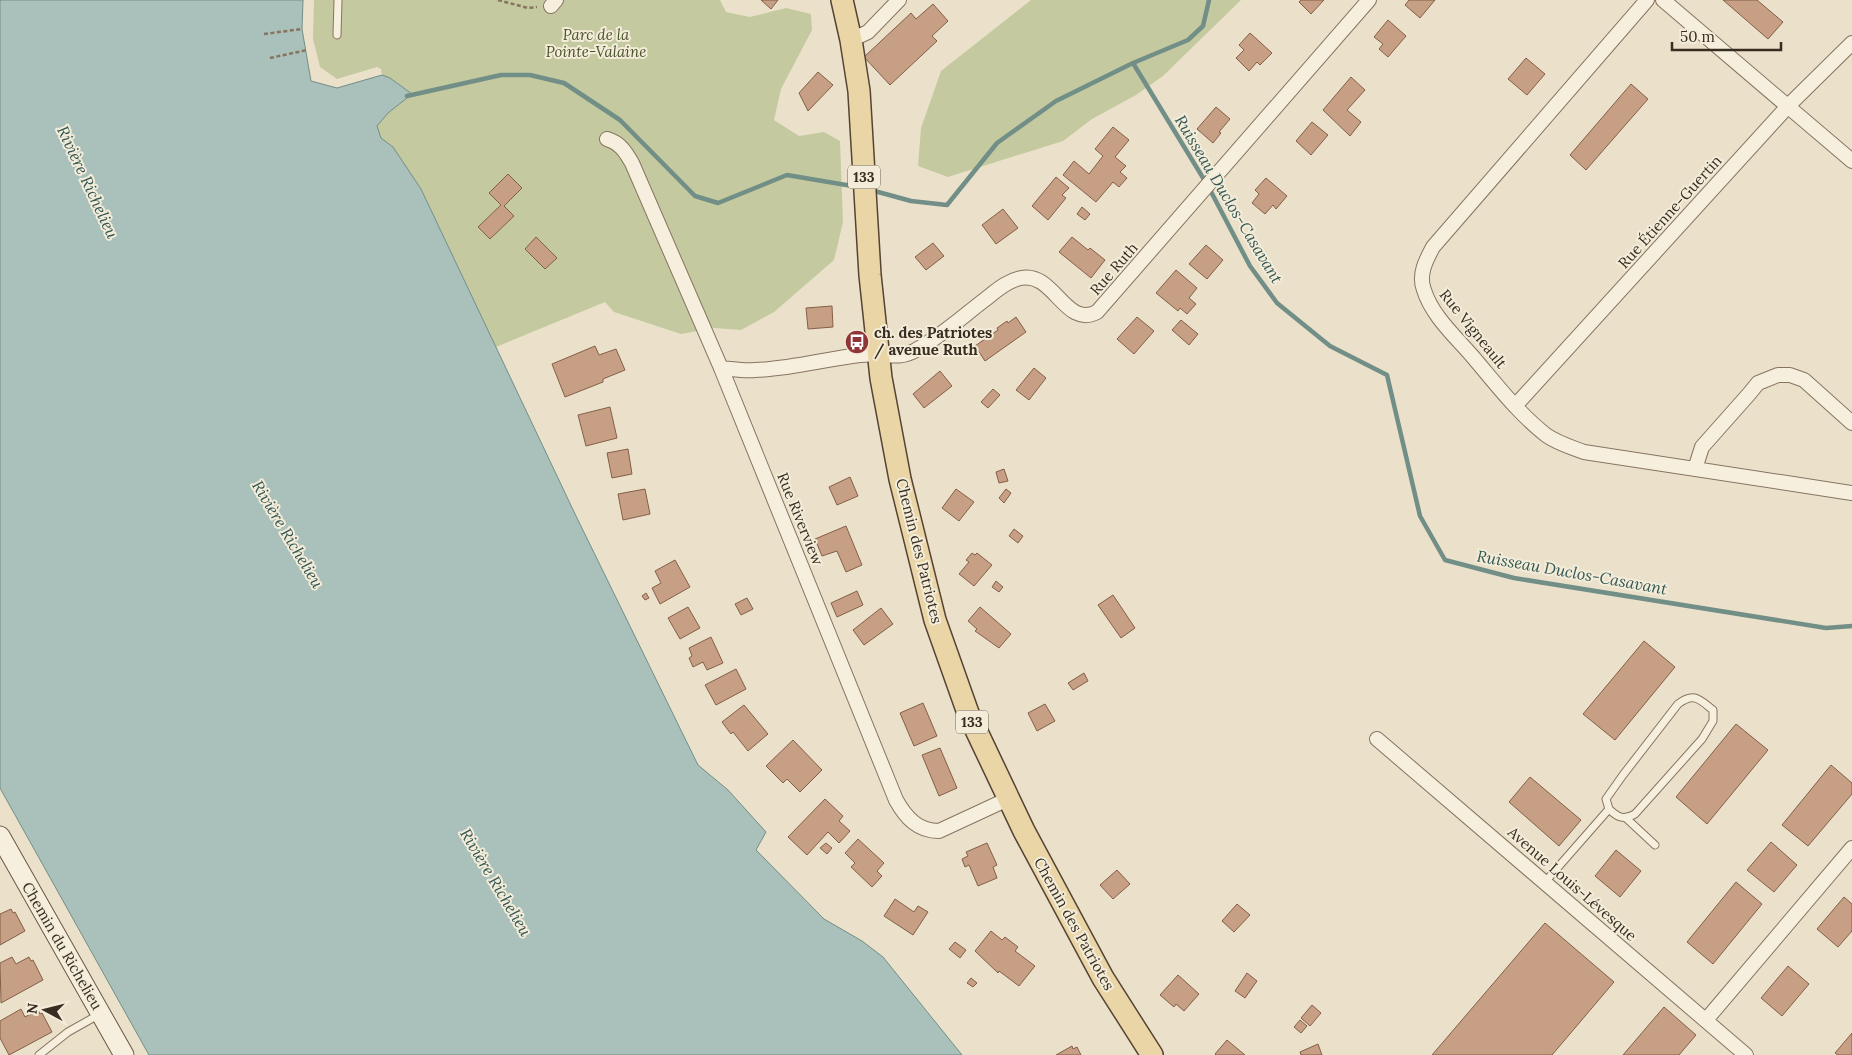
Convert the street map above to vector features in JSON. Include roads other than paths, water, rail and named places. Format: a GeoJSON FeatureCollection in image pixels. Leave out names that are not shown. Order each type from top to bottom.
{"type":"FeatureCollection","features":[{"type":"Feature","properties":{"kind":"main road","name":"Chemin des Patriotes"},"geometry":{"type":"LineString","coordinates":[[842,0],[851,40],[858,91],[870,275],[878,355],[900,479],[930,604],[966,706],[1008,799],[1038,859],[1103,978],[1152,1055]]}},
{"type":"Feature","properties":{"kind":"main road","name":"Chemin du Richelieu"},"geometry":{"type":"LineString","coordinates":[[0,836],[5,858],[124,1055]]}},
{"type":"Feature","properties":{"kind":"street"},"geometry":{"type":"LineString","coordinates":[[851,40],[868,32],[899,0]]}},
{"type":"Feature","properties":{"kind":"street","name":"Rue Ruth"},"geometry":{"type":"LineString","coordinates":[[721,368],[769,369],[862,354],[902,356],[910,354],[1005,284],[1022,278],[1030,277],[1041,280],[1074,313],[1085,316],[1092,315],[1097,312],[1369,0]]}},
{"type":"Feature","properties":{"kind":"street","name":"Rue Vigneault"},"geometry":{"type":"LineString","coordinates":[[1647,0],[1433,247],[1425,261],[1422,276],[1423,288],[1440,318],[1524,416],[1547,436],[1584,452],[1852,493]]}},
{"type":"Feature","properties":{"kind":"street"},"geometry":{"type":"LineString","coordinates":[[1662,0],[1852,161]]}},
{"type":"Feature","properties":{"kind":"street","name":"Rue Étienne-Guertin"},"geometry":{"type":"LineString","coordinates":[[1515,406],[1788,106],[1852,43]]}},
{"type":"Feature","properties":{"kind":"street","name":"Rue Riverview"},"geometry":{"type":"LineString","coordinates":[[607,139],[617,142],[632,163],[721,368],[888,782],[903,812],[910,821],[921,828],[939,831],[1008,799]]}},
{"type":"Feature","properties":{"kind":"street"},"geometry":{"type":"LineString","coordinates":[[1695,469],[1702,447],[1758,383],[1778,375],[1790,375],[1804,380],[1852,424]]}},
{"type":"Feature","properties":{"kind":"street","name":"Avenue Louis-Lévesque"},"geometry":{"type":"LineString","coordinates":[[1377,739],[1746,1055]]}},
{"type":"Feature","properties":{"kind":"street"},"geometry":{"type":"LineString","coordinates":[[1706,1020],[1852,848]]}},
{"type":"Feature","properties":{"kind":"lane"},"geometry":{"type":"LineString","coordinates":[[338,0],[338,35]]}},
{"type":"Feature","properties":{"kind":"lane"},"geometry":{"type":"LineString","coordinates":[[1626,818],[1635,814],[1645,803],[1702,739],[1713,721],[1713,710],[1697,698],[1687,698],[1672,712],[1606,799],[1609,809],[1616,816],[1626,818],[1655,845]]}},
{"type":"Feature","properties":{"kind":"lane"},"geometry":{"type":"LineString","coordinates":[[1545,882],[1609,809]]}},
{"type":"Feature","properties":{"kind":"lane"},"geometry":{"type":"LineString","coordinates":[[39,1055],[68,1032],[100,1014]]}},
{"type":"Feature","properties":{"kind":"water","name":"Rivière Richelieu"},"geometry":{"type":"Polygon","coordinates":[[[0,0],[303,0],[302,29],[311,81],[337,88],[382,75],[390,78],[412,94],[388,113],[377,126],[381,138],[393,147],[421,189],[576,516],[698,765],[728,790],[766,832],[756,850],[824,919],[862,941],[883,957],[962,1055],[149,1055],[0,788],[0,0]]]}},
{"type":"Feature","properties":{"kind":"waterway"},"geometry":{"type":"LineString","coordinates":[[871,190],[911,201],[947,205],[997,143],[1056,101],[1133,63],[1188,40],[1203,26],[1209,0]]}},
{"type":"Feature","properties":{"kind":"waterway","name":"Ruisseau Duclos-Casavant"},"geometry":{"type":"LineString","coordinates":[[1133,63],[1208,186],[1250,266],[1277,303],[1330,346],[1387,375],[1420,516],[1445,560],[1514,578],[1826,628],[1852,626]]}},
{"type":"Feature","properties":{"kind":"waterway"},"geometry":{"type":"LineString","coordinates":[[407,96],[501,75],[530,75],[564,83],[620,120],[695,196],[718,203],[787,175],[858,187]]}},
{"type":"Feature","properties":{"kind":"place","name":"ch. des Patriotes / avenue Ruth"},"geometry":{"type":"Point","coordinates":[857,342]}},
{"type":"Feature","properties":{"kind":"park label","name":"Parc de la Pointe-Valaine"},"geometry":{"type":"Point","coordinates":[596,44]}}]}
